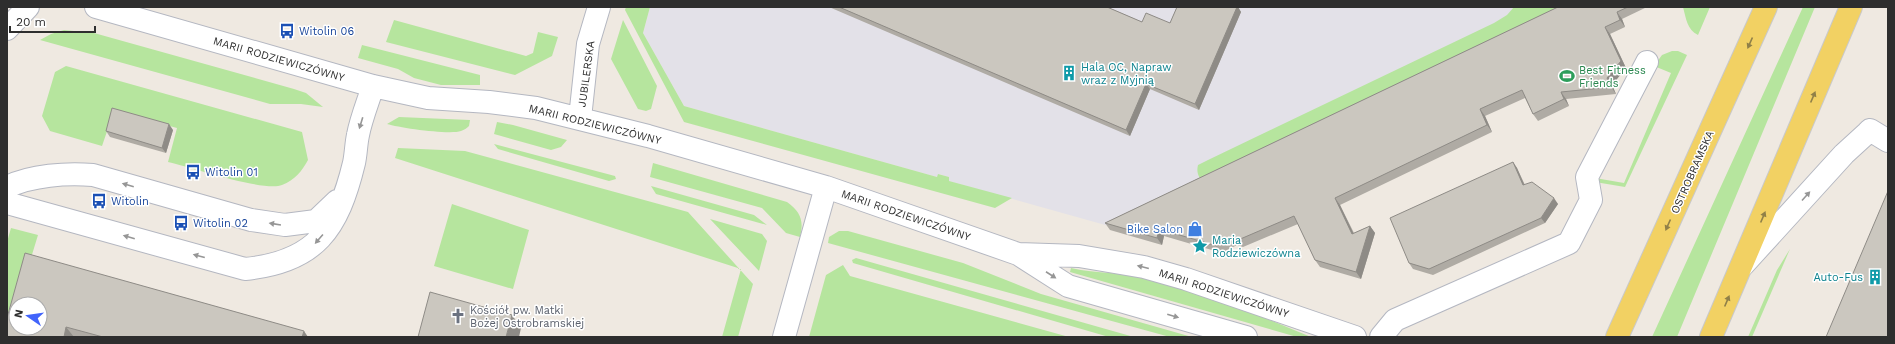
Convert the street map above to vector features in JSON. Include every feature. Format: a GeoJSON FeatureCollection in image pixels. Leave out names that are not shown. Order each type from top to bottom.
{"type":"FeatureCollection","features":[{"type":"Feature","properties":{"kind":"main road","name":"OSTROBRAMSKA"},"geometry":{"type":"LineString","coordinates":[[1617,337],[1766,7]]}},
{"type":"Feature","properties":{"kind":"main road"},"geometry":{"type":"LineString","coordinates":[[1711,337],[1851,7]]}},
{"type":"Feature","properties":{"kind":"street"},"geometry":{"type":"LineString","coordinates":[[7,30],[28,7]]}},
{"type":"Feature","properties":{"kind":"street","name":"MARII RODZIEWICZÓWNY"},"geometry":{"type":"LineString","coordinates":[[96,7],[373,86],[428,98],[489,102],[536,108],[580,118],[826,187],[1018,254],[1068,286],[1246,337]]}},
{"type":"Feature","properties":{"kind":"street","name":"JUBILERSKA"},"geometry":{"type":"LineString","coordinates":[[580,118],[588,44],[599,7]]}},
{"type":"Feature","properties":{"kind":"street"},"geometry":{"type":"LineString","coordinates":[[1381,337],[1395,320],[1569,243],[1592,200],[1587,177],[1647,62]]}},
{"type":"Feature","properties":{"kind":"street"},"geometry":{"type":"LineString","coordinates":[[7,203],[245,269],[268,267],[297,256],[315,245],[332,225],[345,194],[355,162],[358,136],[373,86]]}},
{"type":"Feature","properties":{"kind":"street"},"geometry":{"type":"LineString","coordinates":[[1742,266],[1844,154],[1870,130],[1888,141]]}},
{"type":"Feature","properties":{"kind":"street"},"geometry":{"type":"LineString","coordinates":[[7,187],[15,183],[67,173],[93,175],[251,220],[285,226],[316,221],[345,194]]}},
{"type":"Feature","properties":{"kind":"street"},"geometry":{"type":"LineString","coordinates":[[784,337],[826,187]]}},
{"type":"Feature","properties":{"kind":"street","name":"MARII RODZIEWICZÓWNY"},"geometry":{"type":"LineString","coordinates":[[1018,254],[1079,256],[1144,267],[1186,279],[1355,337]]}},
{"type":"Feature","properties":{"kind":"shaded area"},"geometry":{"type":"Polygon","coordinates":[[[650,7],[1579,7],[1116,228],[948,181],[949,177],[939,174],[937,177],[684,106],[643,33],[650,7]]]}},
{"type":"Feature","properties":{"kind":"green space"},"geometry":{"type":"Polygon","coordinates":[[[626,7],[650,7],[643,33],[684,106],[937,177],[938,174],[949,177],[949,181],[1012,198],[995,208],[684,122],[625,10],[626,7]]]}},
{"type":"Feature","properties":{"kind":"green space"},"geometry":{"type":"Polygon","coordinates":[[[1514,7],[1586,7],[1203,183],[1199,177],[1197,170],[1198,165],[1494,23],[1507,15],[1514,7]]]}},
{"type":"Feature","properties":{"kind":"green space"},"geometry":{"type":"Polygon","coordinates":[[[1683,7],[1710,7],[1698,35],[1689,27],[1683,7]]]}},
{"type":"Feature","properties":{"kind":"green space"},"geometry":{"type":"Polygon","coordinates":[[[1803,7],[1815,7],[1677,337],[1652,337],[1803,7]]]}},
{"type":"Feature","properties":{"kind":"green space"},"geometry":{"type":"Polygon","coordinates":[[[394,20],[526,56],[533,53],[538,32],[558,37],[552,56],[515,75],[386,42],[394,20]]]}},
{"type":"Feature","properties":{"kind":"green space"},"geometry":{"type":"Polygon","coordinates":[[[623,20],[657,86],[651,109],[646,111],[638,109],[611,59],[623,20]]]}},
{"type":"Feature","properties":{"kind":"green space"},"geometry":{"type":"Polygon","coordinates":[[[64,30],[94,33],[294,89],[306,93],[323,107],[301,104],[270,104],[40,40],[51,34],[64,30]]]}},
{"type":"Feature","properties":{"kind":"green space"},"geometry":{"type":"Polygon","coordinates":[[[362,45],[480,75],[480,85],[441,85],[414,78],[398,69],[358,58],[362,45]]]}},
{"type":"Feature","properties":{"kind":"green space"},"geometry":{"type":"Polygon","coordinates":[[[1672,51],[1678,51],[1687,55],[1625,187],[1595,182],[1595,178],[1624,183],[1671,73],[1654,66],[1662,55],[1672,51]]]}},
{"type":"Feature","properties":{"kind":"green space"},"geometry":{"type":"Polygon","coordinates":[[[66,66],[302,132],[308,160],[298,175],[291,181],[282,185],[260,185],[226,178],[168,162],[177,128],[114,111],[102,146],[50,131],[42,116],[55,72],[66,66]]]}},
{"type":"Feature","properties":{"kind":"green space"},"geometry":{"type":"Polygon","coordinates":[[[399,117],[470,120],[469,126],[464,130],[455,132],[425,130],[387,124],[399,117]]]}},
{"type":"Feature","properties":{"kind":"green space"},"geometry":{"type":"Polygon","coordinates":[[[497,122],[567,140],[561,147],[551,150],[494,134],[497,122]]]}},
{"type":"Feature","properties":{"kind":"green space"},"geometry":{"type":"Polygon","coordinates":[[[494,144],[615,176],[616,179],[609,181],[498,149],[494,144]]]}},
{"type":"Feature","properties":{"kind":"green space"},"geometry":{"type":"Polygon","coordinates":[[[398,148],[465,151],[688,212],[739,268],[395,158],[398,148]]]}},
{"type":"Feature","properties":{"kind":"green space"},"geometry":{"type":"Polygon","coordinates":[[[653,163],[787,202],[796,209],[800,217],[802,226],[800,237],[786,233],[762,208],[650,177],[653,163]]]}},
{"type":"Feature","properties":{"kind":"green space"},"geometry":{"type":"Polygon","coordinates":[[[651,186],[754,215],[767,225],[656,194],[651,186]]]}},
{"type":"Feature","properties":{"kind":"green space"},"geometry":{"type":"Polygon","coordinates":[[[452,204],[529,230],[513,289],[434,266],[452,204]]]}},
{"type":"Feature","properties":{"kind":"green space"},"geometry":{"type":"Polygon","coordinates":[[[710,219],[762,234],[767,241],[759,271],[710,219]]]}},
{"type":"Feature","properties":{"kind":"green space"},"geometry":{"type":"Polygon","coordinates":[[[11,228],[38,235],[19,296],[8,296],[7,327],[7,242],[11,228]]]}},
{"type":"Feature","properties":{"kind":"green space"},"geometry":{"type":"Polygon","coordinates":[[[839,231],[848,231],[963,263],[1041,294],[1192,337],[1170,337],[828,243],[829,237],[839,231]]]}},
{"type":"Feature","properties":{"kind":"green space"},"geometry":{"type":"Polygon","coordinates":[[[1790,249],[1752,337],[1748,337],[1777,270],[1790,249]]]}},
{"type":"Feature","properties":{"kind":"green space"},"geometry":{"type":"Polygon","coordinates":[[[856,258],[1134,337],[1109,337],[853,263],[852,260],[856,258]]]}},
{"type":"Feature","properties":{"kind":"green space"},"geometry":{"type":"Polygon","coordinates":[[[843,265],[850,276],[1069,337],[809,337],[826,275],[843,265]]]}},
{"type":"Feature","properties":{"kind":"green space"},"geometry":{"type":"Polygon","coordinates":[[[1071,268],[1140,276],[1171,283],[1212,296],[1311,337],[1297,337],[1070,272],[1071,268]]]}},
{"type":"Feature","properties":{"kind":"green space"},"geometry":{"type":"Polygon","coordinates":[[[741,270],[753,284],[738,337],[722,337],[741,270]]]}},
{"type":"Feature","properties":{"kind":"building","name":"Hala OC, Napraw wraz z Myjnią"},"geometry":{"type":"Polygon","coordinates":[[[839,7],[1107,7],[1142,22],[1146,13],[1170,23],[1177,7],[1237,7],[1195,104],[1146,84],[1126,130],[839,7]]]}},
{"type":"Feature","properties":{"kind":"building"},"geometry":{"type":"Polygon","coordinates":[[[1558,7],[1628,7],[1617,12],[1620,20],[1605,27],[1621,61],[1607,78],[1611,87],[1561,92],[1564,99],[1533,114],[1522,90],[1480,109],[1487,125],[1335,198],[1352,234],[1370,226],[1356,272],[1315,260],[1294,216],[1238,240],[1232,238],[1217,246],[1159,229],[1157,238],[1105,223],[1558,7]]]}},
{"type":"Feature","properties":{"kind":"building"},"geometry":{"type":"Polygon","coordinates":[[[112,108],[169,124],[162,148],[106,131],[112,108]]]}},
{"type":"Feature","properties":{"kind":"building"},"geometry":{"type":"Polygon","coordinates":[[[1513,162],[1523,185],[1532,182],[1554,198],[1541,218],[1429,269],[1409,263],[1390,218],[1513,162]]]}},
{"type":"Feature","properties":{"kind":"building","name":"Auto-Fus"},"geometry":{"type":"Polygon","coordinates":[[[1888,191],[1888,337],[1826,337],[1888,191]]]}},
{"type":"Feature","properties":{"kind":"building"},"geometry":{"type":"Polygon","coordinates":[[[25,253],[304,331],[302,337],[103,337],[66,327],[64,337],[7,337],[8,314],[8,336],[48,336],[48,296],[13,296],[25,253]]]}},
{"type":"Feature","properties":{"kind":"building"},"geometry":{"type":"Polygon","coordinates":[[[430,292],[512,315],[506,337],[418,337],[430,292]]]}},
{"type":"Feature","properties":{"kind":"place","name":"Witolin 06"},"geometry":{"type":"Point","coordinates":[287,31]}},
{"type":"Feature","properties":{"kind":"place","name":"Hala OC, Napraw wraz z Myjnią"},"geometry":{"type":"Point","coordinates":[1069,73]}},
{"type":"Feature","properties":{"kind":"place","name":"Best Fitness Friends"},"geometry":{"type":"Point","coordinates":[1567,76]}},
{"type":"Feature","properties":{"kind":"place","name":"Witolin 01"},"geometry":{"type":"Point","coordinates":[193,172]}},
{"type":"Feature","properties":{"kind":"place","name":"Witolin"},"geometry":{"type":"Point","coordinates":[99,201]}},
{"type":"Feature","properties":{"kind":"place","name":"Witolin 02"},"geometry":{"type":"Point","coordinates":[181,223]}},
{"type":"Feature","properties":{"kind":"place","name":"Bike Salon"},"geometry":{"type":"Point","coordinates":[1195,229]}},
{"type":"Feature","properties":{"kind":"place","name":"Maria Rodziewiczówna"},"geometry":{"type":"Point","coordinates":[1200,246]}},
{"type":"Feature","properties":{"kind":"place","name":"Auto-Fus"},"geometry":{"type":"Point","coordinates":[1875,277]}},
{"type":"Feature","properties":{"kind":"place","name":"Kościół pw. Matki Bożej Ostrobramskiej"},"geometry":{"type":"Point","coordinates":[458,316]}}]}
